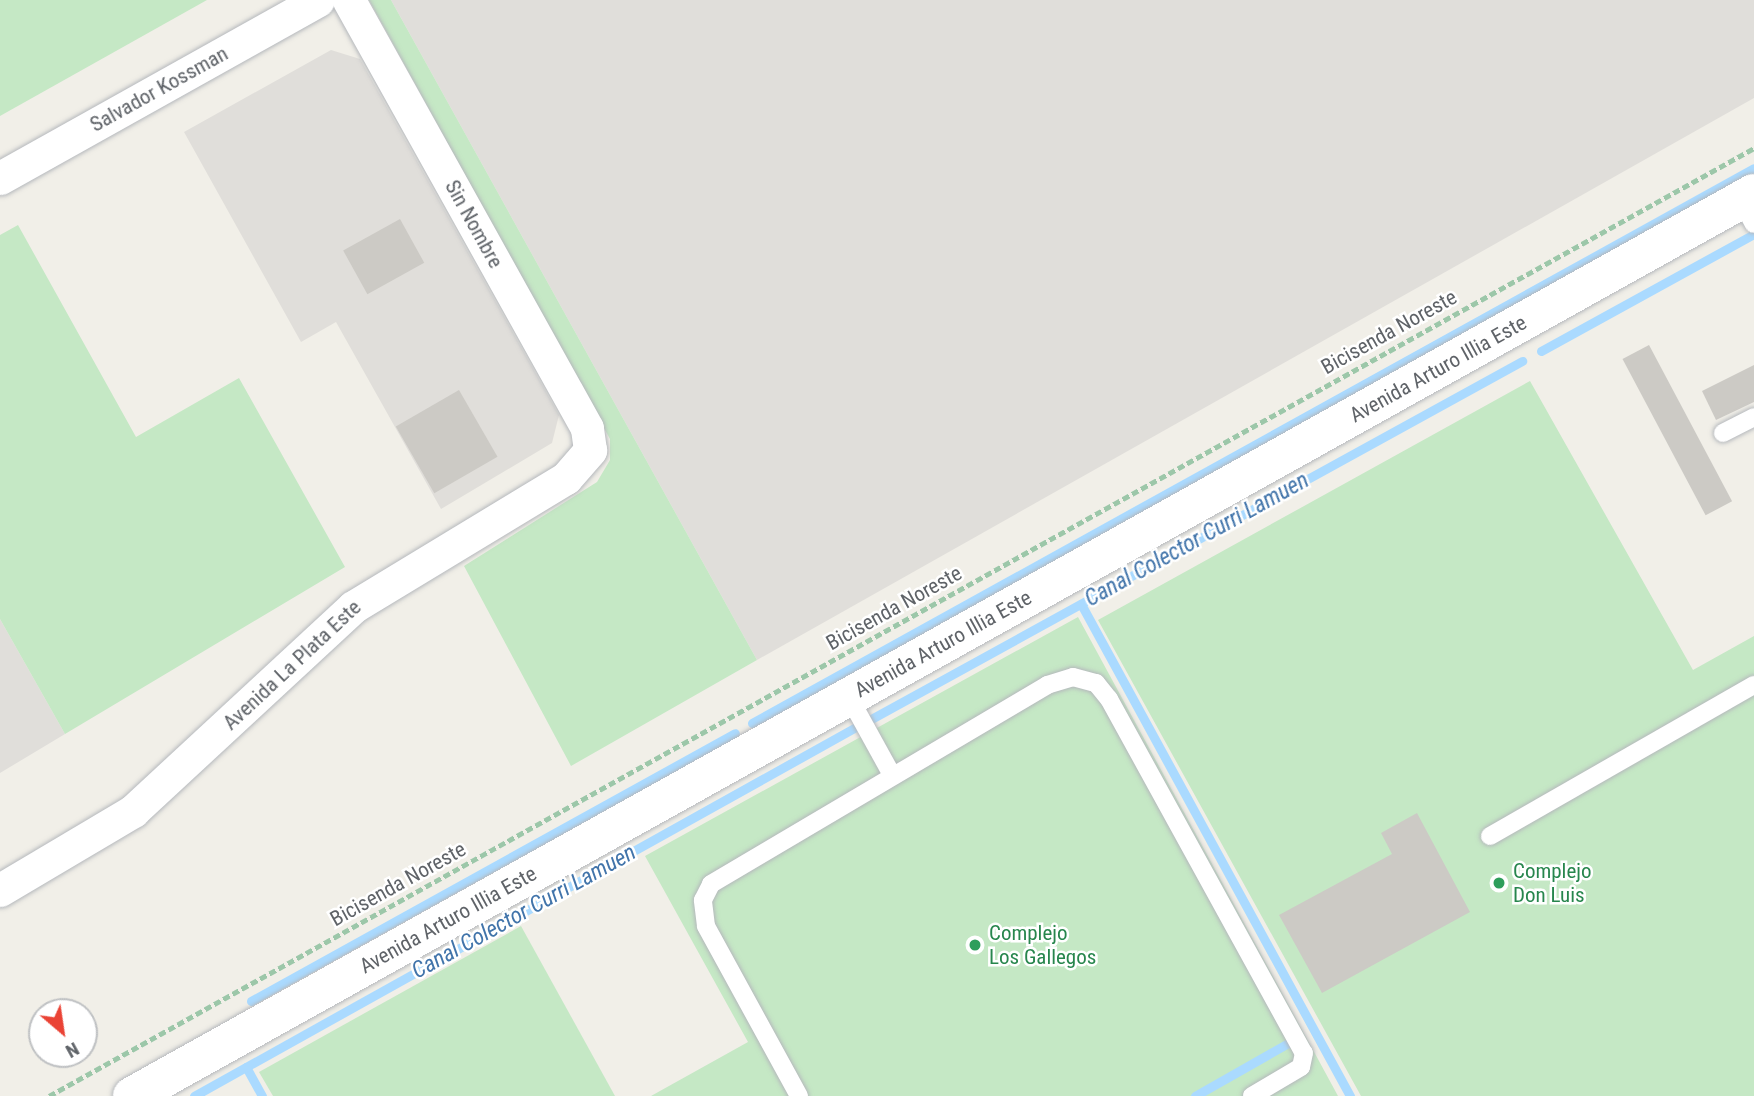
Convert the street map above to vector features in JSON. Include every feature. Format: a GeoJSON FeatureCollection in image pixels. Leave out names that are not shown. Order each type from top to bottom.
{"type":"FeatureCollection","features":[{"type":"Feature","properties":{"kind":"main road","name":"Avenida Arturo Illia Este"},"geometry":{"type":"LineString","coordinates":[[132,1096],[849,697],[1750,205]]}},
{"type":"Feature","properties":{"kind":"street","name":"Salvador Kossman"},"geometry":{"type":"LineString","coordinates":[[0,178],[318,0]]}},
{"type":"Feature","properties":{"kind":"street","name":"Sin Nombre"},"geometry":{"type":"LineString","coordinates":[[349,0],[587,428],[590,450]]}},
{"type":"Feature","properties":{"kind":"street","name":"Avenida La Plata Este"},"geometry":{"type":"LineString","coordinates":[[0,891],[133,811],[353,607],[566,478],[590,450]]}},
{"type":"Feature","properties":{"kind":"lane"},"geometry":{"type":"LineString","coordinates":[[1723,433],[1754,417]]}},
{"type":"Feature","properties":{"kind":"lane"},"geometry":{"type":"LineString","coordinates":[[799,1096],[710,934],[703,900],[718,877],[1055,681],[1073,677],[1096,683],[1304,1053],[1301,1066],[1252,1096]]}},
{"type":"Feature","properties":{"kind":"lane"},"geometry":{"type":"LineString","coordinates":[[1490,836],[1754,685]]}},
{"type":"Feature","properties":{"kind":"lane"},"geometry":{"type":"LineString","coordinates":[[849,697],[892,775]]}},
{"type":"Feature","properties":{"kind":"path","name":"Bicisenda Noreste"},"geometry":{"type":"LineString","coordinates":[[49,1096],[1754,148]]}},
{"type":"Feature","properties":{"kind":"shaded area"},"geometry":{"type":"Polygon","coordinates":[[[391,0],[1754,0],[1754,98],[757,660],[391,0]]]}},
{"type":"Feature","properties":{"kind":"shaded area"},"geometry":{"type":"Polygon","coordinates":[[[331,50],[360,59],[559,415],[552,443],[441,509],[336,322],[301,342],[184,132],[331,50]]]}},
{"type":"Feature","properties":{"kind":"shaded area"},"geometry":{"type":"Polygon","coordinates":[[[0,619],[65,734],[0,773],[0,619]]]}},
{"type":"Feature","properties":{"kind":"green space"},"geometry":{"type":"Polygon","coordinates":[[[0,0],[207,0],[0,116],[0,0]]]}},
{"type":"Feature","properties":{"kind":"green space"},"geometry":{"type":"Polygon","coordinates":[[[369,0],[391,0],[757,660],[571,766],[464,566],[597,482],[610,460],[610,439],[369,0]]]}},
{"type":"Feature","properties":{"kind":"green space"},"geometry":{"type":"Polygon","coordinates":[[[18,225],[136,437],[239,378],[345,567],[65,734],[0,619],[0,235],[18,225]]]}},
{"type":"Feature","properties":{"kind":"green space","name":"Complejo Don Luis"},"geometry":{"type":"Polygon","coordinates":[[[1530,381],[1693,670],[1754,636],[1754,1096],[1361,1096],[1098,620],[1530,381]]]}},
{"type":"Feature","properties":{"kind":"green space","name":"Complejo Los Gallegos"},"geometry":{"type":"Polygon","coordinates":[[[1078,617],[1338,1096],[651,1096],[748,1042],[645,856],[1078,617]]]}},
{"type":"Feature","properties":{"kind":"green space"},"geometry":{"type":"Polygon","coordinates":[[[521,926],[615,1096],[273,1096],[259,1072],[521,926]]]}},
{"type":"Feature","properties":{"kind":"building"},"geometry":{"type":"Polygon","coordinates":[[[400,219],[424,263],[367,294],[343,251],[400,219]]]}},
{"type":"Feature","properties":{"kind":"building"},"geometry":{"type":"Polygon","coordinates":[[[1649,345],[1732,501],[1706,515],[1623,359],[1649,345]]]}},
{"type":"Feature","properties":{"kind":"building"},"geometry":{"type":"Polygon","coordinates":[[[1754,365],[1754,402],[1716,420],[1702,391],[1754,365]]]}},
{"type":"Feature","properties":{"kind":"building"},"geometry":{"type":"Polygon","coordinates":[[[459,390],[498,457],[434,493],[396,427],[459,390]]]}},
{"type":"Feature","properties":{"kind":"building"},"geometry":{"type":"Polygon","coordinates":[[[1417,813],[1470,912],[1322,993],[1279,915],[1392,854],[1381,833],[1417,813]]]}},
{"type":"Feature","properties":{"kind":"waterway"},"geometry":{"type":"LineString","coordinates":[[752,723],[1754,168]]}},
{"type":"Feature","properties":{"kind":"waterway","name":"Canal Colector Curri Lamuen"},"geometry":{"type":"LineString","coordinates":[[1541,351],[1750,236]]}},
{"type":"Feature","properties":{"kind":"waterway","name":"Canal Colector Curri Lamuen"},"geometry":{"type":"LineString","coordinates":[[873,718],[1522,361]]}},
{"type":"Feature","properties":{"kind":"waterway"},"geometry":{"type":"LineString","coordinates":[[1081,604],[1350,1096]]}},
{"type":"Feature","properties":{"kind":"waterway","name":"Canal Colector Curri Lamuen"},"geometry":{"type":"LineString","coordinates":[[194,1096],[854,728]]}},
{"type":"Feature","properties":{"kind":"waterway"},"geometry":{"type":"LineString","coordinates":[[251,1001],[735,733]]}},
{"type":"Feature","properties":{"kind":"waterway"},"geometry":{"type":"LineString","coordinates":[[1195,1096],[1292,1041]]}},
{"type":"Feature","properties":{"kind":"waterway"},"geometry":{"type":"LineString","coordinates":[[246,1067],[262,1096]]}},
{"type":"Feature","properties":{"kind":"place","name":"Complejo Don Luis"},"geometry":{"type":"Point","coordinates":[1499,883]}},
{"type":"Feature","properties":{"kind":"place","name":"Complejo Los Gallegos"},"geometry":{"type":"Point","coordinates":[975,945]}}]}
